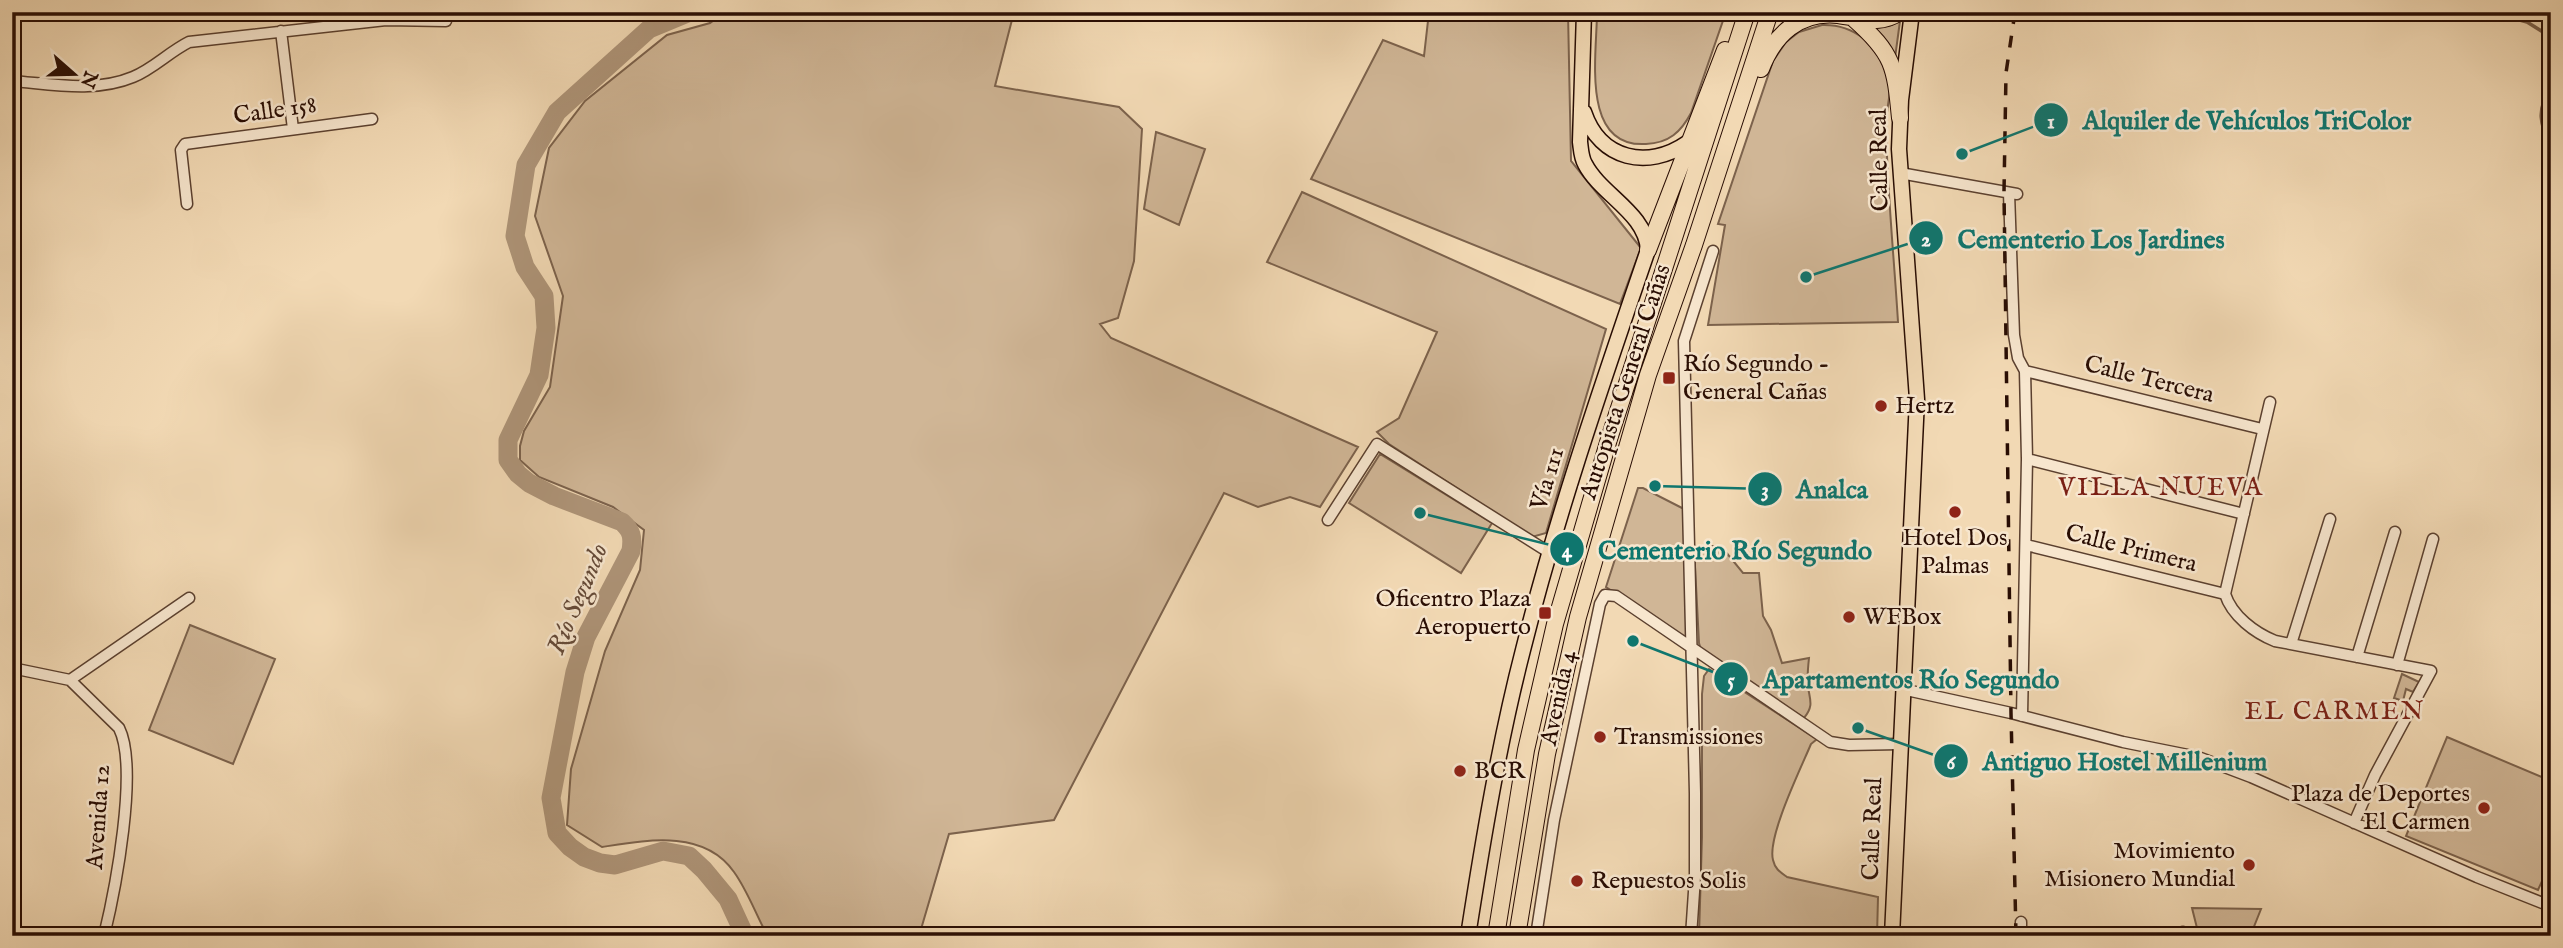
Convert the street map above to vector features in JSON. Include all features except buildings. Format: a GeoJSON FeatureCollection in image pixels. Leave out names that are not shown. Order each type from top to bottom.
{"type":"FeatureCollection","features":[{"type":"Feature","properties":{"kind":"highway"},"geometry":{"type":"LineString","coordinates":[[1648,250],[1687,143],[1740,12]]}},
{"type":"Feature","properties":{"kind":"highway","name":"Autopista General Cañas"},"geometry":{"type":"LineString","coordinates":[[1496,936],[1527,750],[1555,624],[1596,479],[1747,12]]}},
{"type":"Feature","properties":{"kind":"highway","name":"Autopista General Cañas"},"geometry":{"type":"LineString","coordinates":[[1517,936],[1547,754],[1578,617],[1648,375],[1694,245],[1770,12]]}},
{"type":"Feature","properties":{"kind":"highway"},"geometry":{"type":"LineString","coordinates":[[1694,245],[1767,54],[1777,38],[1790,26],[1811,17],[1823,15],[1866,22],[1879,21],[1900,12]]}},
{"type":"Feature","properties":{"kind":"highway"},"geometry":{"type":"LineString","coordinates":[[1852,18],[1875,39],[1891,60],[1896,76],[1900,118]]}},
{"type":"Feature","properties":{"kind":"main road"},"geometry":{"type":"LineString","coordinates":[[1584,12],[1580,142],[1584,163],[1642,228],[1648,250]]}},
{"type":"Feature","properties":{"kind":"main road","name":"Calle Real"},"geometry":{"type":"LineString","coordinates":[[1892,936],[1917,399],[1900,173],[1900,118],[1912,12]]}},
{"type":"Feature","properties":{"kind":"main road"},"geometry":{"type":"LineString","coordinates":[[1582,103],[1597,137],[1617,152],[1641,159],[1653,158],[1665,156],[1687,143]]}},
{"type":"Feature","properties":{"kind":"main road","name":"Vía 111"},"geometry":{"type":"LineString","coordinates":[[1468,936],[1516,678],[1583,442],[1648,250]]}},
{"type":"Feature","properties":{"kind":"street"},"geometry":{"type":"LineString","coordinates":[[12,81],[65,86],[105,85],[134,77],[189,42],[386,20],[446,21]]}},
{"type":"Feature","properties":{"kind":"street"},"geometry":{"type":"LineString","coordinates":[[281,31],[293,129]]}},
{"type":"Feature","properties":{"kind":"street","name":"Calle 158"},"geometry":{"type":"LineString","coordinates":[[187,204],[181,150],[183,145],[372,119]]}},
{"type":"Feature","properties":{"kind":"street"},"geometry":{"type":"LineString","coordinates":[[1900,173],[2013,194],[2014,335],[2018,358],[2025,371],[2027,459],[2022,716]]}},
{"type":"Feature","properties":{"kind":"street"},"geometry":{"type":"LineString","coordinates":[[1691,936],[1695,865],[1693,649],[1687,521],[1684,341],[1713,251]]}},
{"type":"Feature","properties":{"kind":"street","name":"Calle Tercera"},"geometry":{"type":"LineString","coordinates":[[2025,371],[2263,429]]}},
{"type":"Feature","properties":{"kind":"street"},"geometry":{"type":"LineString","coordinates":[[2270,402],[2225,594],[2229,603],[2254,630],[2264,636],[2291,644],[2431,671],[2375,775],[2354,823]]}},
{"type":"Feature","properties":{"kind":"street"},"geometry":{"type":"LineString","coordinates":[[1328,520],[1377,444],[1550,554]]}},
{"type":"Feature","properties":{"kind":"street"},"geometry":{"type":"LineString","coordinates":[[2027,459],[2244,514]]}},
{"type":"Feature","properties":{"kind":"street"},"geometry":{"type":"LineString","coordinates":[[2291,644],[2330,519]]}},
{"type":"Feature","properties":{"kind":"street"},"geometry":{"type":"LineString","coordinates":[[2357,657],[2395,532]]}},
{"type":"Feature","properties":{"kind":"street"},"geometry":{"type":"LineString","coordinates":[[2397,665],[2433,540]]}},
{"type":"Feature","properties":{"kind":"street","name":"Calle Primera"},"geometry":{"type":"LineString","coordinates":[[2026,545],[2225,594]]}},
{"type":"Feature","properties":{"kind":"street","name":"Avenida 4"},"geometry":{"type":"LineString","coordinates":[[1536,936],[1554,820],[1600,604],[1605,595],[1616,596],[1693,649]]}},
{"type":"Feature","properties":{"kind":"street"},"geometry":{"type":"LineString","coordinates":[[12,668],[70,680],[189,598]]}},
{"type":"Feature","properties":{"kind":"street"},"geometry":{"type":"LineString","coordinates":[[1693,649],[1830,742],[1849,745],[1899,744]]}},
{"type":"Feature","properties":{"kind":"street","name":"Avenida 12"},"geometry":{"type":"LineString","coordinates":[[70,680],[119,728],[122,735],[125,819],[104,936]]}},
{"type":"Feature","properties":{"kind":"street"},"geometry":{"type":"LineString","coordinates":[[1902,689],[2123,742],[2198,757],[2545,904],[2551,890]]}},
{"type":"Feature","properties":{"kind":"street"},"geometry":{"type":"LineString","coordinates":[[2021,922],[2021,936]]}},
{"type":"Feature","properties":{"kind":"shaded area"},"geometry":{"type":"Polygon","coordinates":[[[725,12],[1014,12],[995,86],[1119,107],[1142,129],[1134,261],[1118,318],[1100,324],[1111,338],[1358,447],[1320,507],[1290,497],[1258,507],[1224,493],[1054,820],[949,834],[919,936],[765,936],[739,879],[722,858],[707,849],[691,843],[656,840],[602,847],[567,825],[571,769],[605,651],[640,570],[644,530],[613,507],[539,477],[520,460],[524,431],[550,387],[563,296],[535,216],[549,148],[585,101],[667,35],[710,23],[725,12]]]}},
{"type":"Feature","properties":{"kind":"shaded area"},"geometry":{"type":"Polygon","coordinates":[[[1429,12],[1568,12],[1571,161],[1641,248],[1620,304],[1311,179],[1383,40],[1424,56],[1429,12]]]}},
{"type":"Feature","properties":{"kind":"shaded area"},"geometry":{"type":"Polygon","coordinates":[[[1597,12],[1726,12],[1691,113],[1683,126],[1668,139],[1646,144],[1625,141],[1610,131],[1601,115],[1595,73],[1597,12]]]}},
{"type":"Feature","properties":{"kind":"shaded area"},"geometry":{"type":"Polygon","coordinates":[[[1900,21],[1895,58],[1874,28],[1900,21]]]}},
{"type":"Feature","properties":{"kind":"shaded area"},"geometry":{"type":"Polygon","coordinates":[[[1822,25],[1845,28],[1864,38],[1884,65],[1889,81],[1886,124],[1898,322],[1708,325],[1725,225],[1718,224],[1773,61],[1786,42],[1799,32],[1822,25]]]}},
{"type":"Feature","properties":{"kind":"shaded area"},"geometry":{"type":"Polygon","coordinates":[[[1156,132],[1205,149],[1179,225],[1144,209],[1156,132]]]}},
{"type":"Feature","properties":{"kind":"shaded area"},"geometry":{"type":"Polygon","coordinates":[[[1302,192],[1606,329],[1546,533],[1532,537],[1389,444],[1377,432],[1399,418],[1437,332],[1267,262],[1302,192]]]}},
{"type":"Feature","properties":{"kind":"shaded area"},"geometry":{"type":"Polygon","coordinates":[[[1380,454],[1492,523],[1461,573],[1349,503],[1380,454]]]}},
{"type":"Feature","properties":{"kind":"shaded area"},"geometry":{"type":"Polygon","coordinates":[[[1638,488],[1684,509],[1690,639],[1686,642],[1606,587],[1638,488]]]}},
{"type":"Feature","properties":{"kind":"shaded area"},"geometry":{"type":"Polygon","coordinates":[[[1721,546],[1743,573],[1759,573],[1763,616],[1771,630],[1782,663],[1809,658],[1811,703],[1804,718],[1701,650],[1694,547],[1721,546]]]}},
{"type":"Feature","properties":{"kind":"shaded area"},"geometry":{"type":"Polygon","coordinates":[[[190,625],[275,659],[233,764],[149,730],[190,625]]]}},
{"type":"Feature","properties":{"kind":"shaded area"},"geometry":{"type":"Polygon","coordinates":[[[1709,669],[1817,739],[1811,744],[1780,820],[1772,849],[1773,860],[1778,870],[1787,877],[1878,897],[1877,936],[1699,936],[1702,694],[1704,676],[1709,669]]]}},
{"type":"Feature","properties":{"kind":"shaded area"},"geometry":{"type":"Polygon","coordinates":[[[2402,674],[2419,682],[2413,692],[2406,689],[2403,701],[2394,698],[2402,674]]]}},
{"type":"Feature","properties":{"kind":"shaded area","name":"Plaza de Deportes El Carmen"},"geometry":{"type":"Polygon","coordinates":[[[2447,737],[2551,781],[2551,861],[2538,890],[2406,836],[2447,737]]]}},
{"type":"Feature","properties":{"kind":"shaded area"},"geometry":{"type":"Polygon","coordinates":[[[2192,908],[2261,909],[2251,934],[2199,936],[2192,908]]]}},
{"type":"Feature","properties":{"kind":"waterway","name":"Río Segundo"},"geometry":{"type":"LineString","coordinates":[[690,12],[649,29],[557,112],[526,165],[515,236],[525,267],[544,296],[546,328],[539,375],[508,440],[508,460],[529,483],[554,496],[622,522],[632,538],[631,551],[586,637],[575,672],[551,798],[557,833],[584,857],[600,863],[615,865],[663,851],[689,856],[728,899],[745,936]]}},
{"type":"Feature","properties":{"kind":"waterway"},"geometry":{"type":"LineString","coordinates":[[2490,12],[2527,22],[2551,37]]}},
{"type":"Feature","properties":{"kind":"waterway"},"geometry":{"type":"LineString","coordinates":[[2551,90],[2543,104],[2541,117],[2551,146]]}},
{"type":"Feature","properties":{"kind":"railway"},"geometry":{"type":"LineString","coordinates":[[2015,12],[2006,73],[2004,192],[2016,936]]}},
{"type":"Feature","properties":{"kind":"place","name":"Alquiler de Vehículos TriColor"},"geometry":{"type":"Point","coordinates":[1962,154]}},
{"type":"Feature","properties":{"kind":"place","name":"Cementerio Los Jardines"},"geometry":{"type":"Point","coordinates":[1806,277]}},
{"type":"Feature","properties":{"kind":"place","name":"Río Segundo - General Cañas"},"geometry":{"type":"Point","coordinates":[1669,378]}},
{"type":"Feature","properties":{"kind":"place","name":"Hertz"},"geometry":{"type":"Point","coordinates":[1881,406]}},
{"type":"Feature","properties":{"kind":"place","name":"Analca"},"geometry":{"type":"Point","coordinates":[1655,486]}},
{"type":"Feature","properties":{"kind":"place","name":"Hotel Dos Palmas"},"geometry":{"type":"Point","coordinates":[1955,512]}},
{"type":"Feature","properties":{"kind":"place","name":"Cementerio Río Segundo"},"geometry":{"type":"Point","coordinates":[1420,513]}},
{"type":"Feature","properties":{"kind":"place","name":"Oficentro Plaza Aeropuerto"},"geometry":{"type":"Point","coordinates":[1545,613]}},
{"type":"Feature","properties":{"kind":"place","name":"WFBox"},"geometry":{"type":"Point","coordinates":[1849,617]}},
{"type":"Feature","properties":{"kind":"place","name":"Apartamentos Río Segundo"},"geometry":{"type":"Point","coordinates":[1633,641]}},
{"type":"Feature","properties":{"kind":"place","name":"Antiguo Hostel Millenium"},"geometry":{"type":"Point","coordinates":[1858,728]}},
{"type":"Feature","properties":{"kind":"place","name":"Transmissiones"},"geometry":{"type":"Point","coordinates":[1600,737]}},
{"type":"Feature","properties":{"kind":"place","name":"BCR"},"geometry":{"type":"Point","coordinates":[1460,771]}},
{"type":"Feature","properties":{"kind":"place","name":"Plaza de Deportes El Carmen"},"geometry":{"type":"Point","coordinates":[2484,808]}},
{"type":"Feature","properties":{"kind":"place","name":"Movimiento Misionero Mundial"},"geometry":{"type":"Point","coordinates":[2249,865]}},
{"type":"Feature","properties":{"kind":"place","name":"Repuestos Solis"},"geometry":{"type":"Point","coordinates":[1577,881]}},
{"type":"Feature","properties":{"kind":"district","name":"VILLA NUEVA"},"geometry":{"type":"Point","coordinates":[2161,487]}},
{"type":"Feature","properties":{"kind":"district","name":"EL CARMEN"},"geometry":{"type":"Point","coordinates":[2335,711]}}]}
